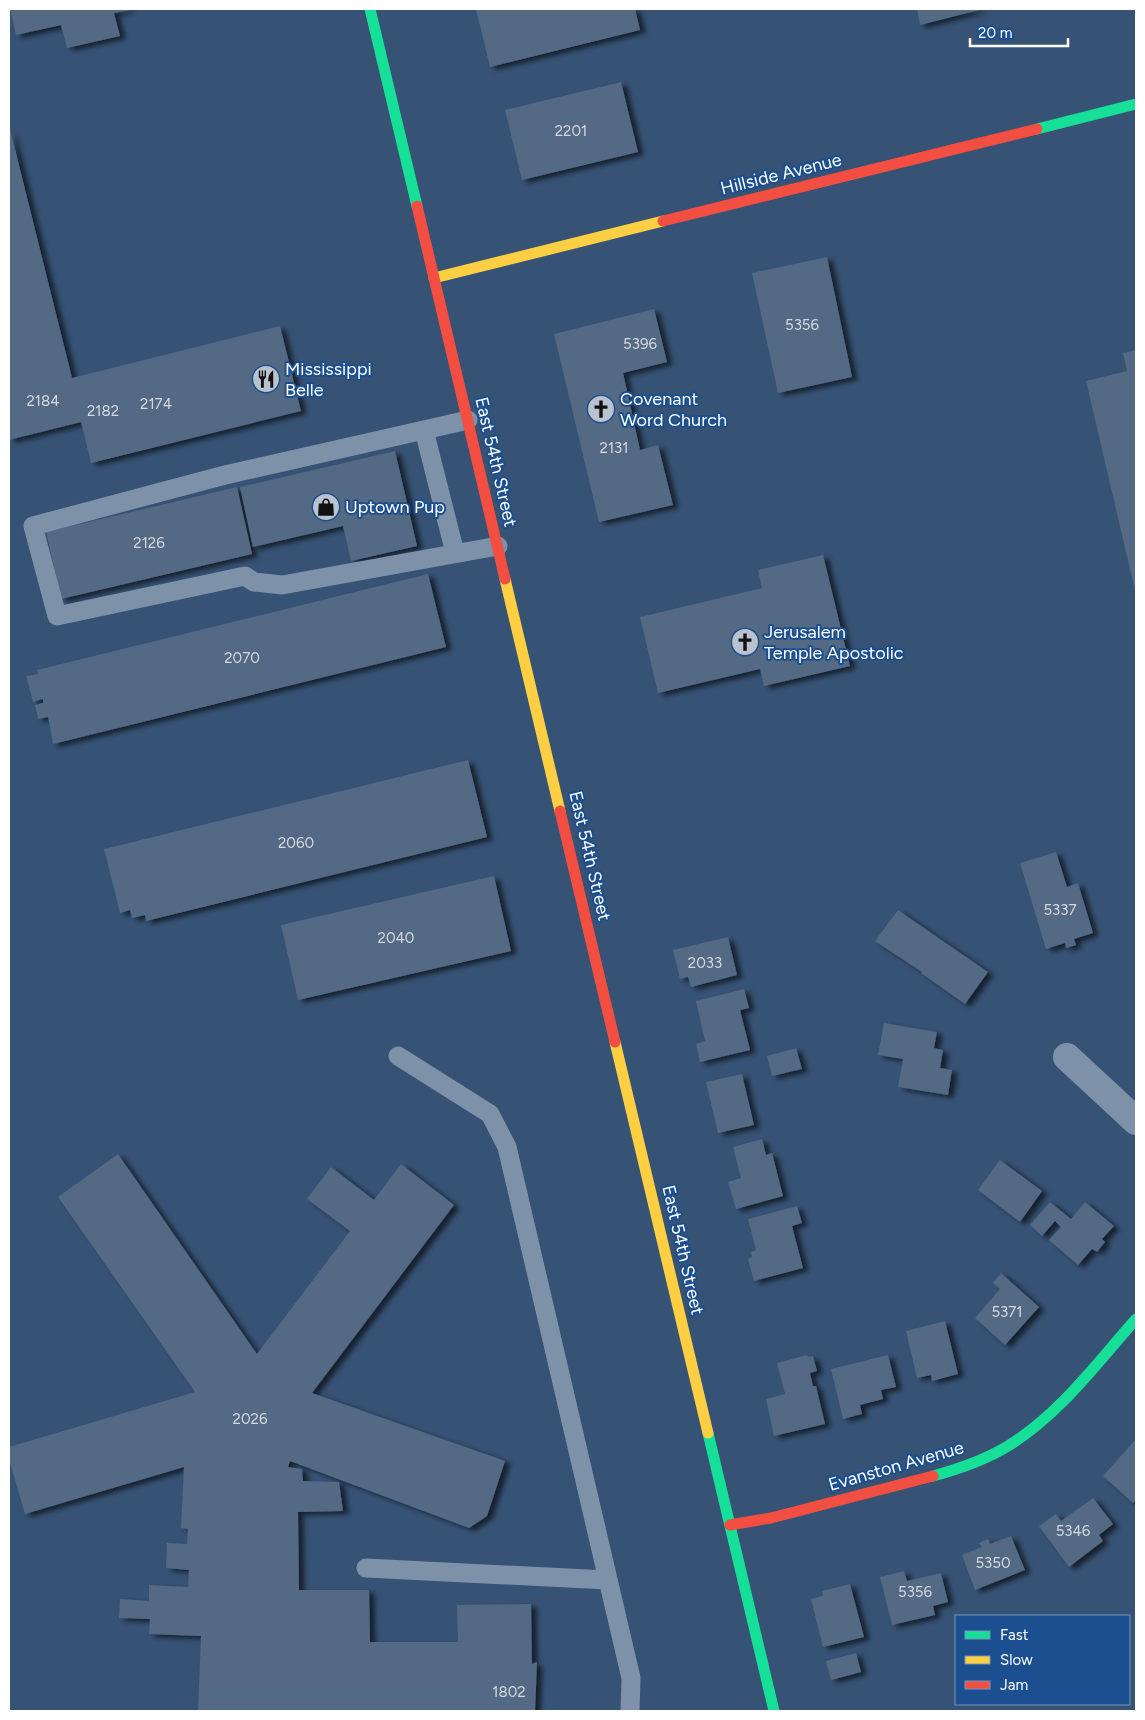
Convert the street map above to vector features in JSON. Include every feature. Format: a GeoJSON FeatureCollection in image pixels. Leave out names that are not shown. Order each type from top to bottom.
{"type":"FeatureCollection","features":[{"type":"Feature","properties":{"kind":"street","name":"East 54th Street"},"geometry":{"type":"LineString","coordinates":[[370,9],[774,1711]]}},
{"type":"Feature","properties":{"kind":"street","name":"Hillside Avenue"},"geometry":{"type":"LineString","coordinates":[[434,278],[1136,104]]}},
{"type":"Feature","properties":{"kind":"street"},"geometry":{"type":"LineString","coordinates":[[1067,1057],[1136,1121]]}},
{"type":"Feature","properties":{"kind":"street","name":"Evanston Avenue"},"geometry":{"type":"LineString","coordinates":[[730,1525],[770,1518],[963,1468],[1008,1446],[1057,1407],[1136,1318]]}},
{"type":"Feature","properties":{"kind":"lane"},"geometry":{"type":"LineString","coordinates":[[468,420],[224,475],[33,526],[57,616],[244,576],[254,582],[282,585],[498,546]]}},
{"type":"Feature","properties":{"kind":"lane"},"geometry":{"type":"LineString","coordinates":[[424,430],[455,553]]}},
{"type":"Feature","properties":{"kind":"lane"},"geometry":{"type":"LineString","coordinates":[[398,1056],[490,1114],[507,1147],[631,1678],[630,1711]]}},
{"type":"Feature","properties":{"kind":"lane"},"geometry":{"type":"LineString","coordinates":[[366,1568],[608,1580]]}},
{"type":"Feature","properties":{"kind":"building"},"geometry":{"type":"Polygon","coordinates":[[[10,9],[130,10],[114,13],[120,36],[67,48],[61,25],[16,35],[10,9]]]}},
{"type":"Feature","properties":{"kind":"building"},"geometry":{"type":"Polygon","coordinates":[[[476,9],[635,9],[640,30],[490,67],[476,9]]]}},
{"type":"Feature","properties":{"kind":"building"},"geometry":{"type":"Polygon","coordinates":[[[917,9],[983,9],[920,25],[917,9]]]}},
{"type":"Feature","properties":{"kind":"building"},"geometry":{"type":"Polygon","coordinates":[[[621,82],[638,152],[522,180],[505,110],[621,82]]]}},
{"type":"Feature","properties":{"kind":"building"},"geometry":{"type":"Polygon","coordinates":[[[10,129],[72,378],[280,326],[301,411],[91,463],[81,422],[9,440],[10,129]]]}},
{"type":"Feature","properties":{"kind":"building"},"geometry":{"type":"Polygon","coordinates":[[[827,257],[852,377],[778,393],[752,273],[827,257]]]}},
{"type":"Feature","properties":{"kind":"building","name":"Covenant Word Church"},"geometry":{"type":"Polygon","coordinates":[[[654,309],[667,362],[623,373],[640,450],[658,445],[673,505],[599,522],[554,334],[654,309]]]}},
{"type":"Feature","properties":{"kind":"building"},"geometry":{"type":"Polygon","coordinates":[[[1136,350],[1136,585],[1134,586],[1086,381],[1127,371],[1123,353],[1136,350]]]}},
{"type":"Feature","properties":{"kind":"building","name":"Uptown Pup"},"geometry":{"type":"Polygon","coordinates":[[[395,451],[417,546],[351,561],[343,526],[253,547],[240,487],[395,451]]]}},
{"type":"Feature","properties":{"kind":"building"},"geometry":{"type":"Polygon","coordinates":[[[237,487],[252,554],[61,599],[46,532],[237,487]]]}},
{"type":"Feature","properties":{"kind":"building","name":"Jerusalem Temple Apostolic"},"geometry":{"type":"Polygon","coordinates":[[[823,555],[850,666],[764,686],[760,669],[658,693],[640,617],[762,588],[758,570],[823,555]]]}},
{"type":"Feature","properties":{"kind":"building"},"geometry":{"type":"Polygon","coordinates":[[[428,574],[446,647],[53,744],[48,717],[38,719],[35,705],[43,703],[43,699],[33,702],[26,676],[38,674],[37,670],[428,574]]]}},
{"type":"Feature","properties":{"kind":"building"},"geometry":{"type":"Polygon","coordinates":[[[468,760],[487,837],[146,921],[145,915],[132,918],[130,910],[120,913],[104,849],[468,760]]]}},
{"type":"Feature","properties":{"kind":"building"},"geometry":{"type":"Polygon","coordinates":[[[1056,852],[1067,887],[1078,883],[1093,933],[1074,939],[1076,945],[1066,948],[1065,943],[1046,949],[1020,863],[1056,852]]]}},
{"type":"Feature","properties":{"kind":"building"},"geometry":{"type":"Polygon","coordinates":[[[494,876],[511,951],[298,1000],[281,925],[494,876]]]}},
{"type":"Feature","properties":{"kind":"building"},"geometry":{"type":"Polygon","coordinates":[[[898,910],[988,972],[965,1004],[922,972],[875,941],[898,910]]]}},
{"type":"Feature","properties":{"kind":"building"},"geometry":{"type":"Polygon","coordinates":[[[728,937],[737,975],[691,987],[688,977],[680,979],[673,950],[728,937]]]}},
{"type":"Feature","properties":{"kind":"building"},"geometry":{"type":"Polygon","coordinates":[[[744,989],[749,1008],[740,1010],[750,1050],[700,1062],[696,1044],[705,1041],[696,1001],[744,989]]]}},
{"type":"Feature","properties":{"kind":"building"},"geometry":{"type":"Polygon","coordinates":[[[884,1023],[937,1032],[934,1048],[943,1050],[940,1068],[952,1070],[948,1095],[898,1087],[903,1059],[878,1055],[884,1023]]]}},
{"type":"Feature","properties":{"kind":"building"},"geometry":{"type":"Polygon","coordinates":[[[796,1048],[802,1069],[772,1076],[767,1056],[796,1048]]]}},
{"type":"Feature","properties":{"kind":"building"},"geometry":{"type":"Polygon","coordinates":[[[742,1074],[754,1125],[718,1133],[706,1082],[742,1074]]]}},
{"type":"Feature","properties":{"kind":"building"},"geometry":{"type":"Polygon","coordinates":[[[762,1139],[766,1155],[772,1153],[783,1196],[736,1209],[728,1182],[741,1178],[733,1147],[762,1139]]]}},
{"type":"Feature","properties":{"kind":"building"},"geometry":{"type":"Polygon","coordinates":[[[118,1154],[257,1354],[350,1231],[307,1199],[331,1167],[374,1200],[401,1164],[454,1205],[312,1393],[505,1461],[487,1516],[469,1528],[290,1461],[288,1467],[302,1469],[303,1481],[339,1482],[343,1511],[298,1512],[299,1590],[369,1590],[370,1642],[458,1642],[457,1605],[531,1604],[532,1664],[537,1662],[535,1711],[198,1711],[201,1636],[149,1634],[150,1619],[119,1618],[120,1599],[149,1601],[149,1585],[188,1587],[189,1570],[166,1568],[167,1543],[187,1544],[188,1529],[181,1528],[184,1467],[25,1514],[9,1459],[9,1447],[195,1392],[58,1197],[118,1154]]]}},
{"type":"Feature","properties":{"kind":"building"},"geometry":{"type":"Polygon","coordinates":[[[1000,1160],[1042,1191],[1020,1222],[978,1190],[1000,1160]]]}},
{"type":"Feature","properties":{"kind":"building"},"geometry":{"type":"Polygon","coordinates":[[[1050,1202],[1071,1219],[1085,1202],[1114,1226],[1102,1239],[1105,1242],[1097,1252],[1092,1249],[1078,1265],[1049,1240],[1061,1227],[1055,1221],[1042,1236],[1030,1225],[1050,1202]]]}},
{"type":"Feature","properties":{"kind":"building"},"geometry":{"type":"Polygon","coordinates":[[[797,1206],[802,1223],[792,1226],[803,1268],[754,1281],[748,1259],[752,1257],[751,1252],[756,1250],[748,1219],[797,1206]]]}},
{"type":"Feature","properties":{"kind":"building"},"geometry":{"type":"Polygon","coordinates":[[[1001,1273],[1039,1307],[1005,1345],[975,1318],[1000,1289],[993,1283],[1001,1273]]]}},
{"type":"Feature","properties":{"kind":"building"},"geometry":{"type":"Polygon","coordinates":[[[945,1321],[958,1374],[932,1381],[931,1375],[917,1378],[906,1331],[945,1321]]]}},
{"type":"Feature","properties":{"kind":"building"},"geometry":{"type":"Polygon","coordinates":[[[807,1355],[808,1357],[813,1356],[817,1371],[810,1373],[813,1386],[816,1386],[825,1424],[774,1436],[766,1399],[785,1394],[777,1363],[807,1355]]]}},
{"type":"Feature","properties":{"kind":"building"},"geometry":{"type":"Polygon","coordinates":[[[888,1355],[896,1387],[881,1390],[883,1399],[860,1405],[862,1414],[843,1419],[831,1369],[888,1355]]]}},
{"type":"Feature","properties":{"kind":"building"},"geometry":{"type":"Polygon","coordinates":[[[1136,1439],[1136,1500],[1133,1503],[1103,1476],[1136,1439]]]}},
{"type":"Feature","properties":{"kind":"building"},"geometry":{"type":"Polygon","coordinates":[[[1093,1498],[1113,1524],[1099,1535],[1103,1541],[1069,1567],[1039,1526],[1056,1514],[1061,1521],[1093,1498]]]}},
{"type":"Feature","properties":{"kind":"building"},"geometry":{"type":"Polygon","coordinates":[[[1011,1536],[1025,1570],[975,1590],[962,1555],[982,1547],[979,1543],[988,1539],[990,1544],[1011,1536]]]}},
{"type":"Feature","properties":{"kind":"building"},"geometry":{"type":"Polygon","coordinates":[[[904,1571],[907,1581],[941,1573],[948,1602],[933,1606],[935,1615],[892,1625],[880,1577],[904,1571]]]}},
{"type":"Feature","properties":{"kind":"building"},"geometry":{"type":"Polygon","coordinates":[[[850,1584],[864,1637],[823,1647],[811,1599],[823,1596],[822,1591],[850,1584]]]}},
{"type":"Feature","properties":{"kind":"building"},"geometry":{"type":"Polygon","coordinates":[[[856,1653],[861,1672],[831,1680],[826,1661],[856,1653]]]}},
{"type":"Feature","properties":{"kind":"traffic: fast"},"geometry":{"type":"LineString","coordinates":[[370,9],[417,206]]}},
{"type":"Feature","properties":{"kind":"traffic: fast"},"geometry":{"type":"LineString","coordinates":[[1037,129],[1136,104]]}},
{"type":"Feature","properties":{"kind":"traffic: fast"},"geometry":{"type":"LineString","coordinates":[[933,1476],[990,1456],[1027,1433],[1061,1404],[1136,1319]]}},
{"type":"Feature","properties":{"kind":"traffic: fast"},"geometry":{"type":"LineString","coordinates":[[708,1433],[774,1711]]}},
{"type":"Feature","properties":{"kind":"traffic: slow"},"geometry":{"type":"LineString","coordinates":[[434,278],[663,221]]}},
{"type":"Feature","properties":{"kind":"traffic: slow"},"geometry":{"type":"LineString","coordinates":[[505,579],[560,811]]}},
{"type":"Feature","properties":{"kind":"traffic: slow"},"geometry":{"type":"LineString","coordinates":[[615,1042],[708,1433]]}},
{"type":"Feature","properties":{"kind":"traffic: jam"},"geometry":{"type":"LineString","coordinates":[[663,221],[1037,129]]}},
{"type":"Feature","properties":{"kind":"traffic: jam"},"geometry":{"type":"LineString","coordinates":[[417,206],[505,579]]}},
{"type":"Feature","properties":{"kind":"traffic: jam"},"geometry":{"type":"LineString","coordinates":[[560,811],[615,1042]]}},
{"type":"Feature","properties":{"kind":"traffic: jam"},"geometry":{"type":"LineString","coordinates":[[730,1525],[771,1518],[933,1476]]}},
{"type":"Feature","properties":{"kind":"place","name":"Mississippi Belle"},"geometry":{"type":"Point","coordinates":[266,379]}},
{"type":"Feature","properties":{"kind":"place","name":"Covenant Word Church"},"geometry":{"type":"Point","coordinates":[601,409]}},
{"type":"Feature","properties":{"kind":"place","name":"Uptown Pup"},"geometry":{"type":"Point","coordinates":[326,507]}},
{"type":"Feature","properties":{"kind":"place","name":"Jerusalem Temple Apostolic"},"geometry":{"type":"Point","coordinates":[745,642]}}]}
